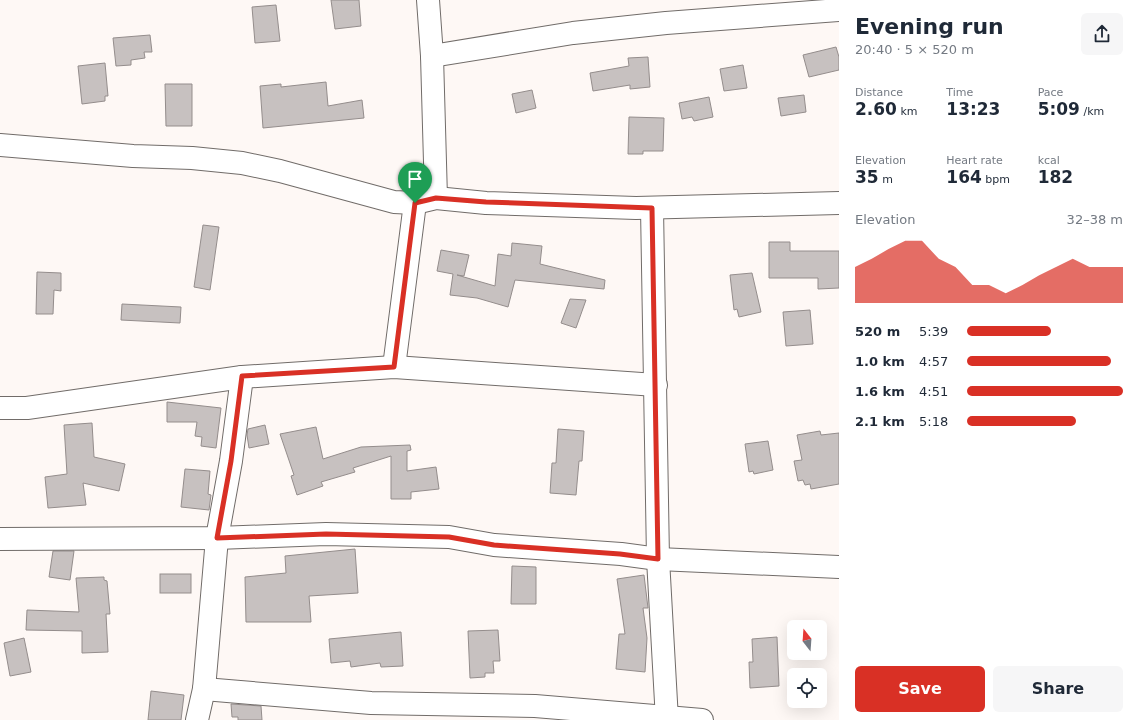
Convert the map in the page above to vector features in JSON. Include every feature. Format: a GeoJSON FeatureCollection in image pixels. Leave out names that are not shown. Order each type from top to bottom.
{"type":"FeatureCollection","features":[{"type":"Feature","properties":{"kind":"street"},"geometry":{"type":"LineString","coordinates":[[428,0],[432,56],[436,198]]}},
{"type":"Feature","properties":{"kind":"street"},"geometry":{"type":"LineString","coordinates":[[432,56],[589,31],[666,23],[839,10]]}},
{"type":"Feature","properties":{"kind":"street"},"geometry":{"type":"LineString","coordinates":[[0,145],[133,156],[192,158],[242,163],[280,170],[394,202],[415,203],[436,198],[486,202],[652,208],[839,203]]}},
{"type":"Feature","properties":{"kind":"street"},"geometry":{"type":"LineString","coordinates":[[394,367],[415,203]]}},
{"type":"Feature","properties":{"kind":"street"},"geometry":{"type":"LineString","coordinates":[[652,208],[658,559],[667,719]]}},
{"type":"Feature","properties":{"kind":"street"},"geometry":{"type":"LineString","coordinates":[[0,408],[27,408],[242,376],[394,367],[656,385]]}},
{"type":"Feature","properties":{"kind":"street"},"geometry":{"type":"LineString","coordinates":[[197,720],[204,689],[217,538],[231,461],[242,376]]}},
{"type":"Feature","properties":{"kind":"street"},"geometry":{"type":"LineString","coordinates":[[0,540],[217,538],[326,534],[449,537],[494,545],[620,554],[658,559],[839,567]]}},
{"type":"Feature","properties":{"kind":"street"},"geometry":{"type":"LineString","coordinates":[[204,689],[371,703],[535,706],[667,719],[702,720]]}},
{"type":"Feature","properties":{"kind":"building"},"geometry":{"type":"Polygon","coordinates":[[[331,0],[359,0],[361,26],[335,29],[331,0]]]}},
{"type":"Feature","properties":{"kind":"building"},"geometry":{"type":"Polygon","coordinates":[[[276,5],[280,41],[255,43],[252,7],[276,5]]]}},
{"type":"Feature","properties":{"kind":"building"},"geometry":{"type":"Polygon","coordinates":[[[150,35],[152,52],[144,52],[145,58],[131,60],[131,65],[116,66],[113,38],[150,35]]]}},
{"type":"Feature","properties":{"kind":"building"},"geometry":{"type":"Polygon","coordinates":[[[836,47],[839,57],[839,70],[809,77],[803,55],[836,47]]]}},
{"type":"Feature","properties":{"kind":"building"},"geometry":{"type":"Polygon","coordinates":[[[648,57],[650,87],[630,89],[630,85],[593,91],[590,73],[629,66],[628,58],[648,57]]]}},
{"type":"Feature","properties":{"kind":"building"},"geometry":{"type":"Polygon","coordinates":[[[105,63],[108,96],[105,96],[105,101],[82,104],[78,66],[105,63]]]}},
{"type":"Feature","properties":{"kind":"building"},"geometry":{"type":"Polygon","coordinates":[[[743,65],[747,88],[724,91],[720,69],[743,65]]]}},
{"type":"Feature","properties":{"kind":"building"},"geometry":{"type":"Polygon","coordinates":[[[326,82],[328,106],[362,100],[364,118],[263,128],[260,86],[281,84],[281,87],[326,82]]]}},
{"type":"Feature","properties":{"kind":"building"},"geometry":{"type":"Polygon","coordinates":[[[165,84],[192,84],[192,126],[166,126],[165,84]]]}},
{"type":"Feature","properties":{"kind":"building"},"geometry":{"type":"Polygon","coordinates":[[[532,90],[536,108],[516,113],[512,94],[532,90]]]}},
{"type":"Feature","properties":{"kind":"building"},"geometry":{"type":"Polygon","coordinates":[[[804,95],[806,112],[781,116],[778,98],[804,95]]]}},
{"type":"Feature","properties":{"kind":"building"},"geometry":{"type":"Polygon","coordinates":[[[709,97],[713,117],[694,121],[692,117],[682,119],[679,103],[709,97]]]}},
{"type":"Feature","properties":{"kind":"building"},"geometry":{"type":"Polygon","coordinates":[[[629,117],[664,118],[663,151],[643,151],[643,154],[628,154],[629,117]]]}},
{"type":"Feature","properties":{"kind":"building"},"geometry":{"type":"Polygon","coordinates":[[[203,225],[219,227],[210,290],[194,287],[203,225]]]}},
{"type":"Feature","properties":{"kind":"building"},"geometry":{"type":"Polygon","coordinates":[[[769,242],[790,242],[790,251],[839,251],[839,288],[818,289],[818,278],[769,278],[769,242]]]}},
{"type":"Feature","properties":{"kind":"building"},"geometry":{"type":"Polygon","coordinates":[[[512,243],[542,246],[540,264],[605,280],[604,289],[515,280],[508,307],[477,298],[450,295],[453,274],[437,271],[441,250],[469,255],[464,276],[457,275],[495,286],[498,254],[511,256],[512,243]]]}},
{"type":"Feature","properties":{"kind":"building"},"geometry":{"type":"Polygon","coordinates":[[[37,272],[61,273],[61,291],[54,290],[53,314],[36,314],[37,272]]]}},
{"type":"Feature","properties":{"kind":"building"},"geometry":{"type":"Polygon","coordinates":[[[752,273],[761,312],[739,317],[737,309],[734,310],[730,275],[752,273]]]}},
{"type":"Feature","properties":{"kind":"building"},"geometry":{"type":"Polygon","coordinates":[[[570,299],[586,300],[576,328],[561,323],[570,299]]]}},
{"type":"Feature","properties":{"kind":"building"},"geometry":{"type":"Polygon","coordinates":[[[122,304],[181,307],[180,323],[121,320],[122,304]]]}},
{"type":"Feature","properties":{"kind":"building"},"geometry":{"type":"Polygon","coordinates":[[[810,310],[813,344],[786,346],[783,312],[810,310]]]}},
{"type":"Feature","properties":{"kind":"building"},"geometry":{"type":"Polygon","coordinates":[[[167,402],[221,408],[216,448],[201,446],[202,437],[195,436],[197,422],[167,422],[167,402]]]}},
{"type":"Feature","properties":{"kind":"building"},"geometry":{"type":"Polygon","coordinates":[[[92,423],[94,457],[125,464],[119,491],[83,483],[86,505],[48,508],[45,477],[67,474],[64,425],[92,423]]]}},
{"type":"Feature","properties":{"kind":"building"},"geometry":{"type":"Polygon","coordinates":[[[265,425],[269,444],[249,448],[247,435],[248,429],[265,425]]]}},
{"type":"Feature","properties":{"kind":"building"},"geometry":{"type":"Polygon","coordinates":[[[316,427],[323,459],[361,447],[410,445],[411,450],[407,451],[407,471],[436,467],[439,489],[411,492],[411,499],[391,499],[391,456],[353,468],[355,472],[321,482],[323,486],[297,495],[291,476],[294,475],[280,434],[316,427]]]}},
{"type":"Feature","properties":{"kind":"building"},"geometry":{"type":"Polygon","coordinates":[[[558,429],[584,431],[582,461],[579,461],[576,495],[550,493],[552,463],[556,463],[558,429]]]}},
{"type":"Feature","properties":{"kind":"building"},"geometry":{"type":"Polygon","coordinates":[[[820,431],[821,435],[839,433],[839,484],[811,489],[810,484],[805,485],[803,480],[798,481],[794,461],[802,460],[797,435],[820,431]]]}},
{"type":"Feature","properties":{"kind":"building"},"geometry":{"type":"Polygon","coordinates":[[[768,441],[773,470],[754,474],[753,471],[749,472],[745,444],[768,441]]]}},
{"type":"Feature","properties":{"kind":"building"},"geometry":{"type":"Polygon","coordinates":[[[185,469],[210,471],[208,494],[211,495],[209,510],[181,507],[185,469]]]}},
{"type":"Feature","properties":{"kind":"building"},"geometry":{"type":"Polygon","coordinates":[[[355,549],[358,593],[309,596],[311,622],[246,622],[245,577],[286,573],[285,556],[355,549]]]}},
{"type":"Feature","properties":{"kind":"building"},"geometry":{"type":"Polygon","coordinates":[[[53,551],[74,551],[70,580],[49,577],[53,551]]]}},
{"type":"Feature","properties":{"kind":"building"},"geometry":{"type":"Polygon","coordinates":[[[512,566],[536,567],[536,604],[511,604],[512,566]]]}},
{"type":"Feature","properties":{"kind":"building"},"geometry":{"type":"Polygon","coordinates":[[[160,574],[191,574],[191,593],[160,593],[160,574]]]}},
{"type":"Feature","properties":{"kind":"building"},"geometry":{"type":"Polygon","coordinates":[[[644,575],[648,608],[643,608],[647,638],[645,672],[616,669],[619,634],[625,634],[617,579],[644,575]]]}},
{"type":"Feature","properties":{"kind":"building"},"geometry":{"type":"Polygon","coordinates":[[[104,577],[104,580],[107,581],[110,614],[106,614],[108,652],[82,653],[82,631],[26,630],[27,610],[79,612],[76,578],[104,577]]]}},
{"type":"Feature","properties":{"kind":"building"},"geometry":{"type":"Polygon","coordinates":[[[498,630],[500,661],[493,661],[494,673],[485,673],[485,677],[470,678],[468,631],[498,630]]]}},
{"type":"Feature","properties":{"kind":"building"},"geometry":{"type":"Polygon","coordinates":[[[401,632],[403,666],[381,667],[380,663],[351,667],[350,661],[331,663],[329,639],[401,632]]]}},
{"type":"Feature","properties":{"kind":"building"},"geometry":{"type":"Polygon","coordinates":[[[777,637],[779,686],[750,688],[749,662],[753,662],[752,639],[777,637]]]}},
{"type":"Feature","properties":{"kind":"building"},"geometry":{"type":"Polygon","coordinates":[[[24,638],[31,672],[10,676],[4,643],[24,638]]]}},
{"type":"Feature","properties":{"kind":"building"},"geometry":{"type":"Polygon","coordinates":[[[151,691],[184,695],[181,720],[148,720],[151,691]]]}},
{"type":"Feature","properties":{"kind":"building"},"geometry":{"type":"Polygon","coordinates":[[[231,704],[261,706],[262,720],[238,720],[238,717],[232,717],[231,704]]]}},
{"type":"Feature","properties":{"kind":"route"},"geometry":{"type":"LineString","coordinates":[[436,198],[486,202],[652,208],[658,478],[658,559],[620,554],[494,545],[449,537],[326,534],[217,538],[231,461],[242,376],[394,367],[415,203],[436,198]]}}]}
